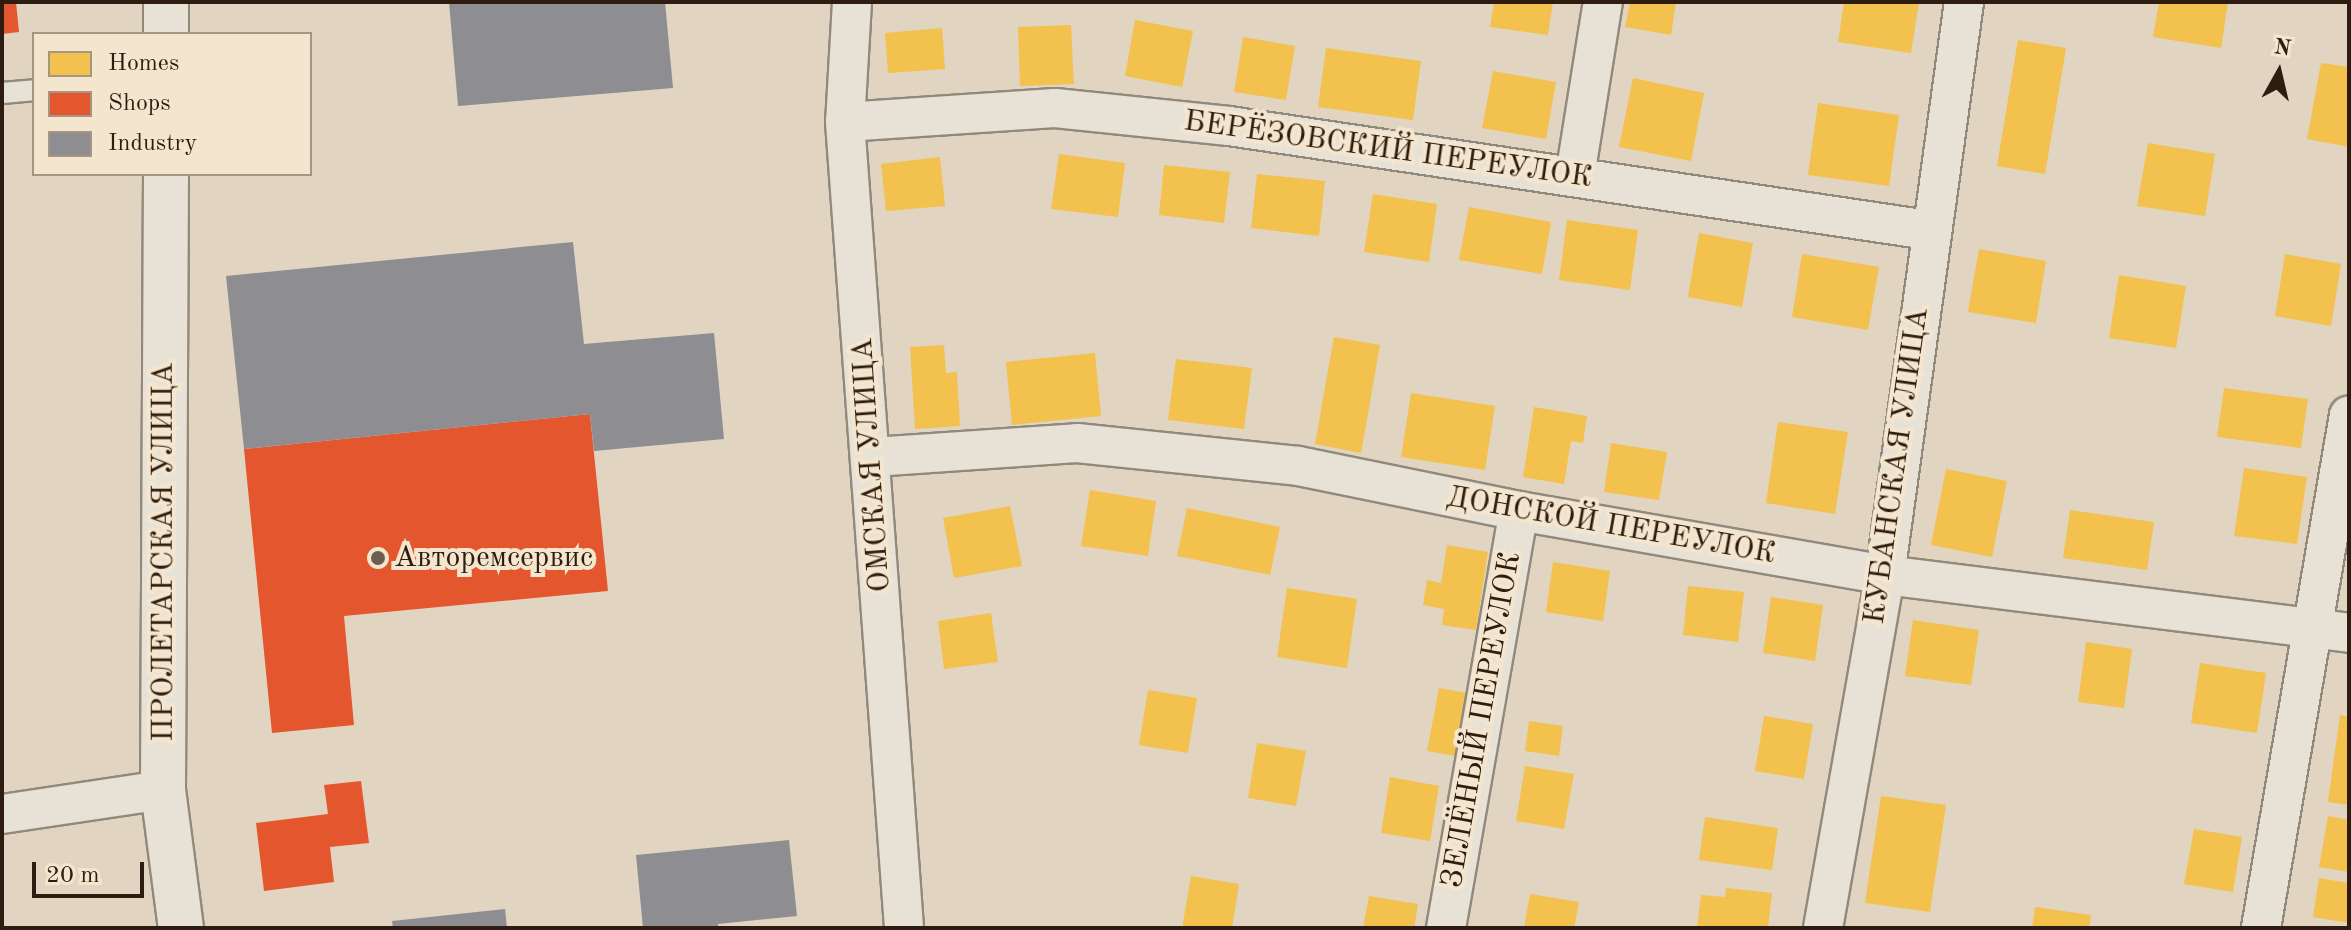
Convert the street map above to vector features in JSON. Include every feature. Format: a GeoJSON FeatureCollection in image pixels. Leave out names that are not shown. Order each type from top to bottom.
{"type":"FeatureCollection","features":[{"type":"Feature","properties":{"kind":"street"},"geometry":{"type":"LineString","coordinates":[[166,2],[166,32]]}},
{"type":"Feature","properties":{"kind":"street","name":"ОМСКАЯ УЛИЦА"},"geometry":{"type":"LineString","coordinates":[[852,2],[845,122],[873,457],[904,928]]}},
{"type":"Feature","properties":{"kind":"street"},"geometry":{"type":"LineString","coordinates":[[1575,176],[1603,2]]}},
{"type":"Feature","properties":{"kind":"street","name":"КУБАНСКАЯ УЛИЦА"},"geometry":{"type":"LineString","coordinates":[[1823,928],[1885,575],[1928,230],[1964,2]]}},
{"type":"Feature","properties":{"kind":"street","name":"БЕРЁЗОВСКИЙ ПЕРЕУЛОК"},"geometry":{"type":"LineString","coordinates":[[845,122],[1055,108],[1229,126],[1928,230]]}},
{"type":"Feature","properties":{"kind":"street","name":"ПРОЛЕТАРСКАЯ УЛИЦА"},"geometry":{"type":"LineString","coordinates":[[166,176],[163,790],[181,928]]}},
{"type":"Feature","properties":{"kind":"street"},"geometry":{"type":"LineString","coordinates":[[2261,928],[2331,630],[2349,415]]}},
{"type":"Feature","properties":{"kind":"street","name":"ДОНСКОЙ ПЕРЕУЛОК"},"geometry":{"type":"LineString","coordinates":[[873,457],[1077,443],[1298,466],[1519,511],[1885,575],[2331,630]]}},
{"type":"Feature","properties":{"kind":"street","name":"ЗЕЛЁНЫЙ ПЕРЕУЛОК"},"geometry":{"type":"LineString","coordinates":[[1446,928],[1519,511]]}},
{"type":"Feature","properties":{"kind":"street"},"geometry":{"type":"LineString","coordinates":[[2,814],[163,790]]}},
{"type":"Feature","properties":{"kind":"lane"},"geometry":{"type":"LineString","coordinates":[[2,93],[32,90]]}},
{"type":"Feature","properties":{"kind":"building: Homes"},"geometry":{"type":"Polygon","coordinates":[[[1494,2],[1553,2],[1548,35],[1490,27],[1494,2]]]}},
{"type":"Feature","properties":{"kind":"building: Homes"},"geometry":{"type":"Polygon","coordinates":[[[1630,2],[1676,2],[1671,35],[1625,27],[1630,2]]]}},
{"type":"Feature","properties":{"kind":"building: Homes"},"geometry":{"type":"Polygon","coordinates":[[[1844,2],[1919,2],[1911,53],[1838,42],[1844,2]]]}},
{"type":"Feature","properties":{"kind":"building: Homes"},"geometry":{"type":"Polygon","coordinates":[[[2159,2],[2228,2],[2221,48],[2153,37],[2159,2]]]}},
{"type":"Feature","properties":{"kind":"building: Homes"},"geometry":{"type":"Polygon","coordinates":[[[1135,20],[1193,31],[1182,87],[1125,76],[1135,20]]]}},
{"type":"Feature","properties":{"kind":"building: Homes"},"geometry":{"type":"Polygon","coordinates":[[[1071,25],[1074,84],[1020,86],[1018,27],[1071,25]]]}},
{"type":"Feature","properties":{"kind":"building: Homes"},"geometry":{"type":"Polygon","coordinates":[[[942,28],[945,69],[888,73],[885,33],[942,28]]]}},
{"type":"Feature","properties":{"kind":"building: Homes"},"geometry":{"type":"Polygon","coordinates":[[[1243,37],[1295,46],[1286,100],[1234,92],[1243,37]]]}},
{"type":"Feature","properties":{"kind":"building: Homes"},"geometry":{"type":"Polygon","coordinates":[[[2018,40],[2066,48],[2045,174],[1997,166],[2018,40]]]}},
{"type":"Feature","properties":{"kind":"building: Homes"},"geometry":{"type":"Polygon","coordinates":[[[1326,48],[1421,61],[1413,120],[1318,107],[1326,48]]]}},
{"type":"Feature","properties":{"kind":"building: Homes"},"geometry":{"type":"Polygon","coordinates":[[[2321,63],[2349,67],[2349,147],[2307,139],[2321,63]]]}},
{"type":"Feature","properties":{"kind":"building: Homes"},"geometry":{"type":"Polygon","coordinates":[[[1493,71],[1556,82],[1546,139],[1482,128],[1493,71]]]}},
{"type":"Feature","properties":{"kind":"building: Homes"},"geometry":{"type":"Polygon","coordinates":[[[1633,78],[1704,93],[1691,161],[1619,147],[1633,78]]]}},
{"type":"Feature","properties":{"kind":"building: Homes"},"geometry":{"type":"Polygon","coordinates":[[[1818,103],[1899,115],[1889,186],[1808,175],[1818,103]]]}},
{"type":"Feature","properties":{"kind":"building: Homes"},"geometry":{"type":"Polygon","coordinates":[[[2148,143],[2215,154],[2205,216],[2137,206],[2148,143]]]}},
{"type":"Feature","properties":{"kind":"building: Homes"},"geometry":{"type":"Polygon","coordinates":[[[1059,154],[1125,163],[1118,217],[1051,209],[1059,154]]]}},
{"type":"Feature","properties":{"kind":"building: Homes"},"geometry":{"type":"Polygon","coordinates":[[[940,157],[945,206],[886,211],[881,164],[940,157]]]}},
{"type":"Feature","properties":{"kind":"building: Homes"},"geometry":{"type":"Polygon","coordinates":[[[1164,165],[1230,172],[1224,223],[1159,215],[1164,165]]]}},
{"type":"Feature","properties":{"kind":"building: Homes"},"geometry":{"type":"Polygon","coordinates":[[[1257,174],[1325,181],[1319,236],[1251,228],[1257,174]]]}},
{"type":"Feature","properties":{"kind":"building: Homes"},"geometry":{"type":"Polygon","coordinates":[[[1373,194],[1437,204],[1429,262],[1364,252],[1373,194]]]}},
{"type":"Feature","properties":{"kind":"building: Homes"},"geometry":{"type":"Polygon","coordinates":[[[1469,207],[1551,222],[1542,274],[1459,260],[1469,207]]]}},
{"type":"Feature","properties":{"kind":"building: Homes"},"geometry":{"type":"Polygon","coordinates":[[[1567,220],[1638,230],[1630,290],[1559,280],[1567,220]]]}},
{"type":"Feature","properties":{"kind":"building: Homes"},"geometry":{"type":"Polygon","coordinates":[[[1699,233],[1753,243],[1742,307],[1688,297],[1699,233]]]}},
{"type":"Feature","properties":{"kind":"building: Homes"},"geometry":{"type":"Polygon","coordinates":[[[1979,249],[2046,261],[2036,323],[1968,312],[1979,249]]]}},
{"type":"Feature","properties":{"kind":"building: Homes"},"geometry":{"type":"Polygon","coordinates":[[[1802,254],[1879,267],[1868,330],[1792,317],[1802,254]]]}},
{"type":"Feature","properties":{"kind":"building: Homes"},"geometry":{"type":"Polygon","coordinates":[[[2285,254],[2341,264],[2331,326],[2275,316],[2285,254]]]}},
{"type":"Feature","properties":{"kind":"building: Homes"},"geometry":{"type":"Polygon","coordinates":[[[2119,275],[2186,286],[2176,348],[2109,338],[2119,275]]]}},
{"type":"Feature","properties":{"kind":"building: Homes"},"geometry":{"type":"Polygon","coordinates":[[[1334,337],[1380,345],[1361,453],[1315,444],[1334,337]]]}},
{"type":"Feature","properties":{"kind":"building: Homes"},"geometry":{"type":"Polygon","coordinates":[[[944,345],[946,373],[957,372],[960,426],[915,429],[910,347],[944,345]]]}},
{"type":"Feature","properties":{"kind":"building: Homes"},"geometry":{"type":"Polygon","coordinates":[[[1095,353],[1101,416],[1012,425],[1006,362],[1095,353]]]}},
{"type":"Feature","properties":{"kind":"building: Homes"},"geometry":{"type":"Polygon","coordinates":[[[1176,359],[1252,368],[1244,429],[1168,420],[1176,359]]]}},
{"type":"Feature","properties":{"kind":"building: Homes"},"geometry":{"type":"Polygon","coordinates":[[[2224,388],[2308,399],[2301,448],[2217,437],[2224,388]]]}},
{"type":"Feature","properties":{"kind":"building: Homes"},"geometry":{"type":"Polygon","coordinates":[[[1411,393],[1495,406],[1485,470],[1401,457],[1411,393]]]}},
{"type":"Feature","properties":{"kind":"building: Homes"},"geometry":{"type":"Polygon","coordinates":[[[1534,407],[1587,416],[1583,443],[1571,441],[1564,484],[1523,477],[1534,407]]]}},
{"type":"Feature","properties":{"kind":"building: Homes"},"geometry":{"type":"Polygon","coordinates":[[[1778,422],[1848,432],[1835,514],[1766,503],[1778,422]]]}},
{"type":"Feature","properties":{"kind":"building: Homes"},"geometry":{"type":"Polygon","coordinates":[[[1611,443],[1667,452],[1659,500],[1604,492],[1611,443]]]}},
{"type":"Feature","properties":{"kind":"building: Homes"},"geometry":{"type":"Polygon","coordinates":[[[2244,468],[2307,477],[2297,544],[2234,536],[2244,468]]]}},
{"type":"Feature","properties":{"kind":"building: Homes"},"geometry":{"type":"Polygon","coordinates":[[[1946,469],[2007,481],[1992,557],[1931,545],[1946,469]]]}},
{"type":"Feature","properties":{"kind":"building: Homes"},"geometry":{"type":"Polygon","coordinates":[[[1090,490],[1156,501],[1148,556],[1081,546],[1090,490]]]}},
{"type":"Feature","properties":{"kind":"building: Homes"},"geometry":{"type":"Polygon","coordinates":[[[1010,506],[1022,566],[954,578],[943,518],[1010,506]]]}},
{"type":"Feature","properties":{"kind":"building: Homes"},"geometry":{"type":"Polygon","coordinates":[[[1187,508],[1280,527],[1270,575],[1177,556],[1187,508]]]}},
{"type":"Feature","properties":{"kind":"building: Homes"},"geometry":{"type":"Polygon","coordinates":[[[2070,510],[2154,522],[2147,570],[2063,558],[2070,510]]]}},
{"type":"Feature","properties":{"kind":"building: Homes"},"geometry":{"type":"Polygon","coordinates":[[[1447,545],[1488,552],[1476,630],[1442,625],[1444,609],[1423,605],[1427,580],[1441,583],[1447,545]]]}},
{"type":"Feature","properties":{"kind":"building: Homes"},"geometry":{"type":"Polygon","coordinates":[[[1553,562],[1610,571],[1603,621],[1546,612],[1553,562]]]}},
{"type":"Feature","properties":{"kind":"building: Homes"},"geometry":{"type":"Polygon","coordinates":[[[1688,586],[1744,592],[1738,642],[1683,635],[1688,586]]]}},
{"type":"Feature","properties":{"kind":"building: Homes"},"geometry":{"type":"Polygon","coordinates":[[[1287,588],[1357,599],[1347,668],[1277,657],[1287,588]]]}},
{"type":"Feature","properties":{"kind":"building: Homes"},"geometry":{"type":"Polygon","coordinates":[[[1771,597],[1823,605],[1815,661],[1763,653],[1771,597]]]}},
{"type":"Feature","properties":{"kind":"building: Homes"},"geometry":{"type":"Polygon","coordinates":[[[991,613],[998,662],[944,669],[938,621],[991,613]]]}},
{"type":"Feature","properties":{"kind":"building: Homes"},"geometry":{"type":"Polygon","coordinates":[[[1913,620],[1979,630],[1971,685],[1905,676],[1913,620]]]}},
{"type":"Feature","properties":{"kind":"building: Homes"},"geometry":{"type":"Polygon","coordinates":[[[2086,642],[2132,649],[2124,708],[2078,702],[2086,642]]]}},
{"type":"Feature","properties":{"kind":"building: Homes"},"geometry":{"type":"Polygon","coordinates":[[[2200,663],[2266,673],[2257,733],[2191,723],[2200,663]]]}},
{"type":"Feature","properties":{"kind":"building: Homes"},"geometry":{"type":"Polygon","coordinates":[[[1439,688],[1467,693],[1456,756],[1427,751],[1439,688]]]}},
{"type":"Feature","properties":{"kind":"building: Homes"},"geometry":{"type":"Polygon","coordinates":[[[1148,690],[1197,698],[1188,753],[1139,745],[1148,690]]]}},
{"type":"Feature","properties":{"kind":"building: Homes"},"geometry":{"type":"Polygon","coordinates":[[[2340,715],[2349,717],[2349,805],[2328,802],[2340,715]]]}},
{"type":"Feature","properties":{"kind":"building: Homes"},"geometry":{"type":"Polygon","coordinates":[[[1764,716],[1813,724],[1804,779],[1755,771],[1764,716]]]}},
{"type":"Feature","properties":{"kind":"building: Homes"},"geometry":{"type":"Polygon","coordinates":[[[1529,721],[1563,726],[1559,756],[1525,751],[1529,721]]]}},
{"type":"Feature","properties":{"kind":"building: Homes"},"geometry":{"type":"Polygon","coordinates":[[[1257,743],[1306,751],[1296,806],[1248,798],[1257,743]]]}},
{"type":"Feature","properties":{"kind":"building: Homes"},"geometry":{"type":"Polygon","coordinates":[[[1525,766],[1574,774],[1564,829],[1516,821],[1525,766]]]}},
{"type":"Feature","properties":{"kind":"building: Homes"},"geometry":{"type":"Polygon","coordinates":[[[1390,777],[1439,786],[1430,841],[1381,833],[1390,777]]]}},
{"type":"Feature","properties":{"kind":"building: Homes"},"geometry":{"type":"Polygon","coordinates":[[[1881,796],[1946,805],[1930,912],[1865,903],[1881,796]]]}},
{"type":"Feature","properties":{"kind":"building: Homes"},"geometry":{"type":"Polygon","coordinates":[[[2328,816],[2349,820],[2349,872],[2319,867],[2328,816]]]}},
{"type":"Feature","properties":{"kind":"building: Homes"},"geometry":{"type":"Polygon","coordinates":[[[1705,817],[1778,828],[1772,870],[1699,860],[1705,817]]]}},
{"type":"Feature","properties":{"kind":"building: Homes"},"geometry":{"type":"Polygon","coordinates":[[[2194,829],[2242,837],[2233,892],[2184,884],[2194,829]]]}},
{"type":"Feature","properties":{"kind":"building: Homes"},"geometry":{"type":"Polygon","coordinates":[[[1191,876],[1239,884],[1232,928],[1182,928],[1191,876]]]}},
{"type":"Feature","properties":{"kind":"building: Homes"},"geometry":{"type":"Polygon","coordinates":[[[2319,878],[2349,883],[2349,923],[2313,917],[2319,878]]]}},
{"type":"Feature","properties":{"kind":"building: Homes"},"geometry":{"type":"Polygon","coordinates":[[[1726,888],[1772,893],[1768,928],[1697,928],[1701,895],[1725,897],[1726,888]]]}},
{"type":"Feature","properties":{"kind":"building: Homes"},"geometry":{"type":"Polygon","coordinates":[[[1530,894],[1579,902],[1574,928],[1524,928],[1530,894]]]}},
{"type":"Feature","properties":{"kind":"building: Homes"},"geometry":{"type":"Polygon","coordinates":[[[1369,896],[1418,904],[1414,928],[1363,928],[1369,896]]]}},
{"type":"Feature","properties":{"kind":"building: Homes"},"geometry":{"type":"Polygon","coordinates":[[[2035,907],[2091,915],[2089,928],[2032,928],[2035,907]]]}},
{"type":"Feature","properties":{"kind":"building: Shops"},"geometry":{"type":"Polygon","coordinates":[[[2,2],[16,2],[19,32],[2,34],[2,2]]]}},
{"type":"Feature","properties":{"kind":"building: Shops"},"geometry":{"type":"Polygon","coordinates":[[[590,414],[608,591],[344,616],[354,725],[272,733],[244,449],[590,414]]]}},
{"type":"Feature","properties":{"kind":"building: Shops"},"geometry":{"type":"Polygon","coordinates":[[[361,781],[369,843],[330,847],[334,882],[264,891],[256,823],[328,814],[324,785],[361,781]]]}},
{"type":"Feature","properties":{"kind":"building: Industry"},"geometry":{"type":"Polygon","coordinates":[[[449,2],[665,2],[673,88],[458,106],[449,2]]]}},
{"type":"Feature","properties":{"kind":"building: Industry"},"geometry":{"type":"Polygon","coordinates":[[[573,242],[584,344],[714,333],[724,439],[594,451],[590,414],[244,449],[226,276],[573,242]]]}},
{"type":"Feature","properties":{"kind":"building: Industry"},"geometry":{"type":"Polygon","coordinates":[[[789,840],[797,916],[718,924],[718,928],[643,928],[636,855],[789,840]]]}},
{"type":"Feature","properties":{"kind":"building: Industry"},"geometry":{"type":"Polygon","coordinates":[[[505,909],[507,928],[393,928],[392,921],[505,909]]]}},
{"type":"Feature","properties":{"kind":"place","name":"Авторемсервис"},"geometry":{"type":"Point","coordinates":[378,558]}}]}
